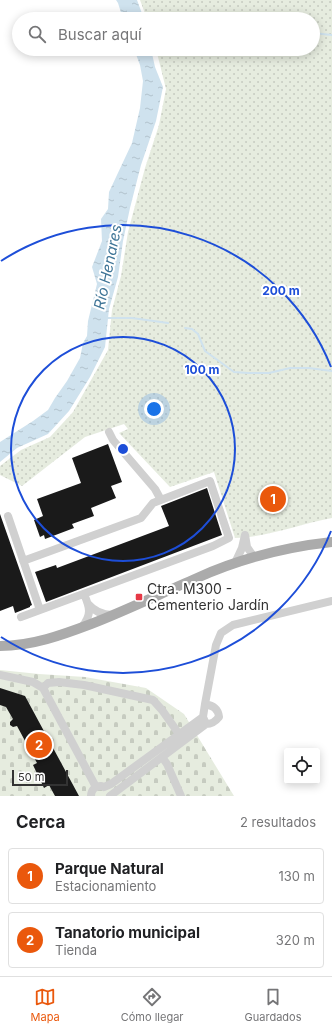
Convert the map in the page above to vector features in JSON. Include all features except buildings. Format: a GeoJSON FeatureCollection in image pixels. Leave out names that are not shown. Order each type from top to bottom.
{"type":"FeatureCollection","features":[{"type":"Feature","properties":{"kind":"main road"},"geometry":{"type":"LineString","coordinates":[[0,646],[49,639],[113,615],[199,577],[254,557],[332,542]]}},
{"type":"Feature","properties":{"kind":"main road"},"geometry":{"type":"LineString","coordinates":[[279,551],[332,549]]}},
{"type":"Feature","properties":{"kind":"lane"},"geometry":{"type":"LineString","coordinates":[[109,432],[113,440],[155,489],[161,500]]}},
{"type":"Feature","properties":{"kind":"lane"},"geometry":{"type":"LineString","coordinates":[[21,618],[214,546],[229,538],[210,481],[153,503],[141,518],[23,561]]}},
{"type":"Feature","properties":{"kind":"lane"},"geometry":{"type":"LineString","coordinates":[[8,516],[40,610]]}},
{"type":"Feature","properties":{"kind":"lane"},"geometry":{"type":"LineString","coordinates":[[235,563],[242,548],[245,535],[247,547],[254,557]]}},
{"type":"Feature","properties":{"kind":"lane"},"geometry":{"type":"LineString","coordinates":[[82,627],[90,615],[88,603],[84,594]]}},
{"type":"Feature","properties":{"kind":"lane"},"geometry":{"type":"LineString","coordinates":[[205,720],[205,704],[216,645],[221,633],[233,625],[332,601]]}},
{"type":"Feature","properties":{"kind":"lane"},"geometry":{"type":"LineString","coordinates":[[88,603],[98,613],[113,615]]}},
{"type":"Feature","properties":{"kind":"lane"},"geometry":{"type":"LineString","coordinates":[[0,675],[33,682],[43,688],[96,787]]}},
{"type":"Feature","properties":{"kind":"lane"},"geometry":{"type":"LineString","coordinates":[[43,688],[48,683],[59,682],[84,685],[153,700],[179,734]]}},
{"type":"Feature","properties":{"kind":"lane"},"geometry":{"type":"LineString","coordinates":[[205,704],[216,708],[219,716],[211,724],[205,720]]}},
{"type":"Feature","properties":{"kind":"lane"},"geometry":{"type":"LineString","coordinates":[[96,787],[104,787],[111,784],[164,752],[179,734],[205,720]]}},
{"type":"Feature","properties":{"kind":"lane"},"geometry":{"type":"LineString","coordinates":[[104,787],[113,795],[205,720]]}},
{"type":"Feature","properties":{"kind":"lane"},"geometry":{"type":"LineString","coordinates":[[164,752],[167,764],[182,796]]}},
{"type":"Feature","properties":{"kind":"lane"},"geometry":{"type":"LineString","coordinates":[[91,796],[96,787]]}},
{"type":"Feature","properties":{"kind":"green space"},"geometry":{"type":"Polygon","coordinates":[[[140,0],[332,0],[332,518],[272,533],[235,538],[214,472],[170,487],[119,433],[128,429],[124,424],[85,437],[22,486],[0,475],[0,466],[21,450],[50,437],[73,412],[108,350],[112,310],[121,276],[128,232],[145,168],[159,125],[166,89],[158,56],[320,56],[320,12],[144,12],[140,0]]]}},
{"type":"Feature","properties":{"kind":"green space"},"geometry":{"type":"Polygon","coordinates":[[[0,670],[85,677],[146,688],[184,714],[234,796],[0,796],[0,670]]]}},
{"type":"Feature","properties":{"kind":"water"},"geometry":{"type":"Polygon","coordinates":[[[116,0],[137,0],[141,12],[121,12],[116,0]]]}},
{"type":"Feature","properties":{"kind":"water","name":"Río Henares"},"geometry":{"type":"Polygon","coordinates":[[[137,56],[153,56],[163,87],[156,121],[141,165],[130,208],[123,241],[118,277],[109,309],[105,347],[90,377],[69,411],[48,434],[17,448],[0,462],[0,442],[48,410],[80,358],[83,343],[87,336],[88,321],[97,284],[92,267],[102,241],[101,219],[108,209],[109,192],[132,143],[140,108],[143,81],[137,56]]]}},
{"type":"Feature","properties":{"kind":"waterway"},"geometry":{"type":"LineString","coordinates":[[320,34],[332,35]]}},
{"type":"Feature","properties":{"kind":"waterway","name":"Río Henares"},"geometry":{"type":"LineString","coordinates":[[106,318],[132,318],[168,323]]}},
{"type":"Feature","properties":{"kind":"waterway"},"geometry":{"type":"LineString","coordinates":[[185,328],[192,329],[198,334],[205,351],[234,372],[269,373],[290,368],[309,368],[332,371]]}},
{"type":"Feature","properties":{"kind":"place","name":"Parque Natural"},"geometry":{"type":"Point","coordinates":[273,499]}},
{"type":"Feature","properties":{"kind":"place","name":"Ctra. M300 - Cementerio Jardín"},"geometry":{"type":"Point","coordinates":[139,597]}},
{"type":"Feature","properties":{"kind":"place","name":"Tanatorio municipal"},"geometry":{"type":"Point","coordinates":[39,745]}}]}
